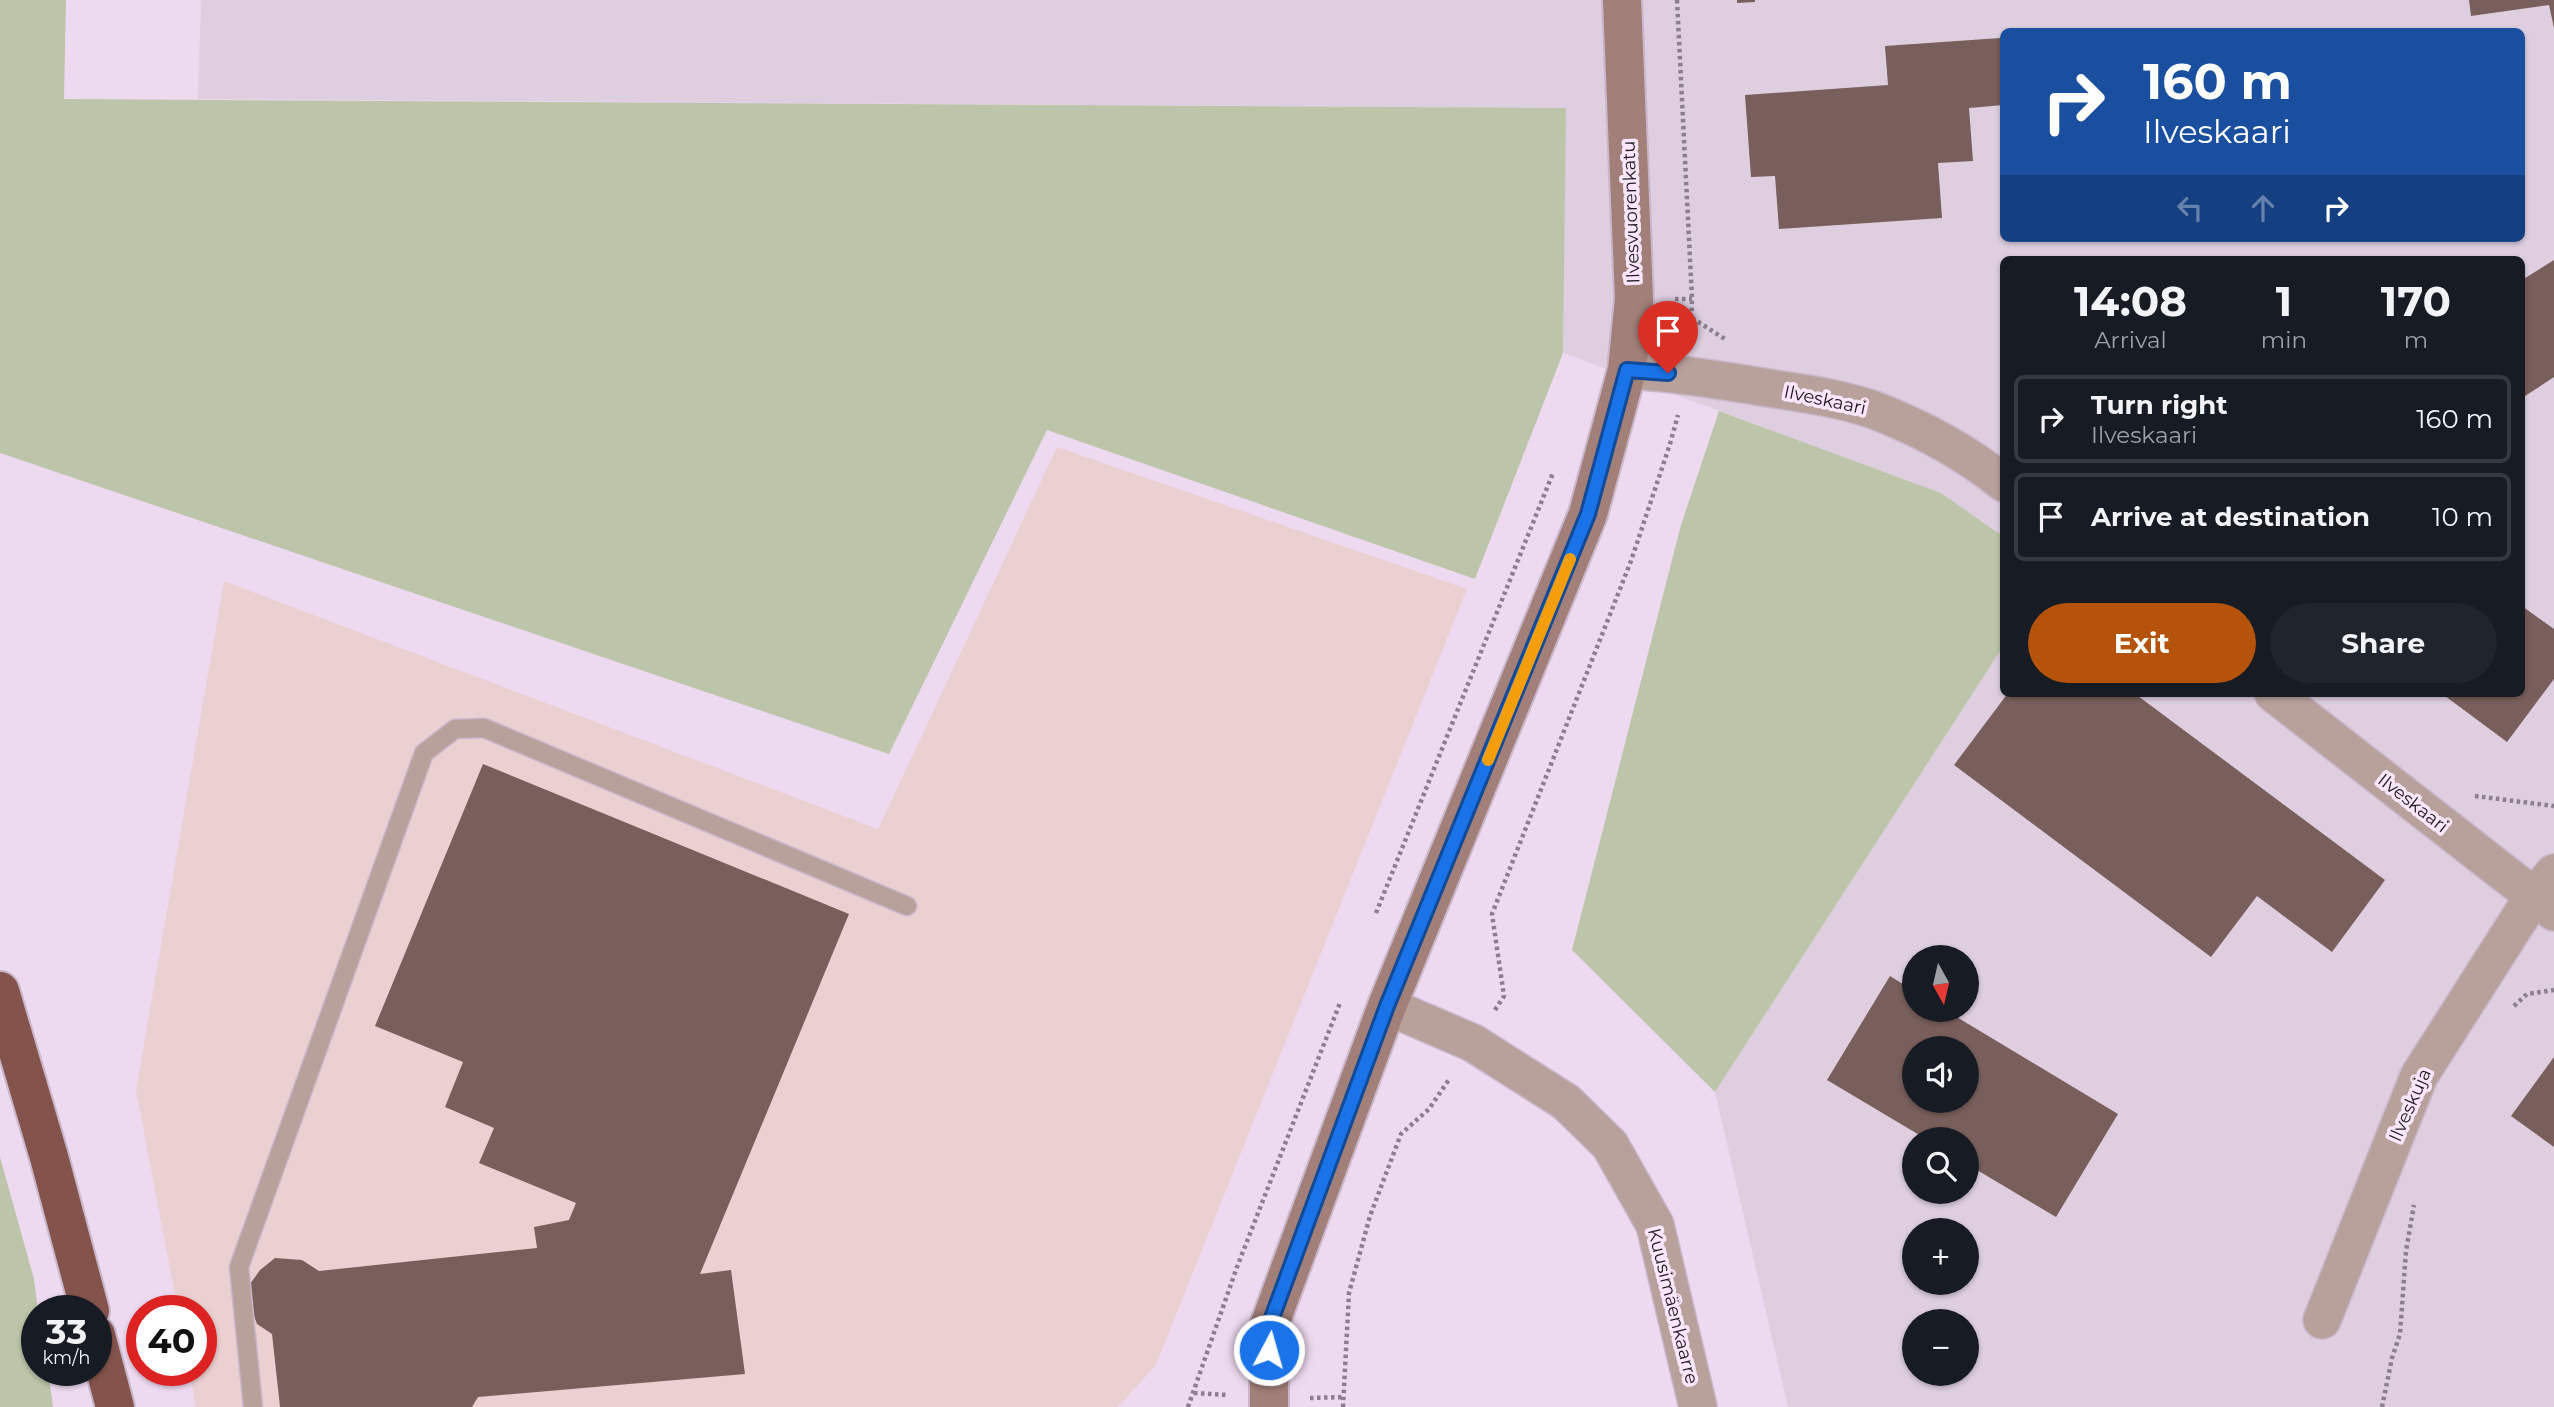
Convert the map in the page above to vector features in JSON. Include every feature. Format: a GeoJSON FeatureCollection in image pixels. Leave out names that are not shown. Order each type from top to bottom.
{"type":"FeatureCollection","features":[{"type":"Feature","properties":{"kind":"highway"},"geometry":{"type":"LineString","coordinates":[[0,991],[86,1295]]}},
{"type":"Feature","properties":{"kind":"highway"},"geometry":{"type":"LineString","coordinates":[[109,1386],[115,1407]]}},
{"type":"Feature","properties":{"kind":"street","name":"Ilvesvuorenkatu"},"geometry":{"type":"LineString","coordinates":[[1269,1407],[1269,1326],[1387,1006],[1588,514],[1627,370],[1634,299],[1622,0]]}},
{"type":"Feature","properties":{"kind":"street","name":"Ilveskaari"},"geometry":{"type":"LineString","coordinates":[[1627,370],[1688,374],[1833,398],[1921,430],[1973,459],[2000,480]]}},
{"type":"Feature","properties":{"kind":"street","name":"Ilveskaari"},"geometry":{"type":"LineString","coordinates":[[2278,697],[2547,894]]}},
{"type":"Feature","properties":{"kind":"street","name":"Ilveskuja"},"geometry":{"type":"LineString","coordinates":[[2322,1320],[2419,1076],[2547,894]]}},
{"type":"Feature","properties":{"kind":"street","name":"Kuusimäenkaarre"},"geometry":{"type":"LineString","coordinates":[[1387,1006],[1473,1043],[1566,1102],[1610,1145],[1655,1225],[1698,1407]]}},
{"type":"Feature","properties":{"kind":"lane"},"geometry":{"type":"LineString","coordinates":[[254,1407],[239,1267],[424,753],[455,729],[484,728],[907,906]]}},
{"type":"Feature","properties":{"kind":"path"},"geometry":{"type":"LineString","coordinates":[[1374,919],[1555,468]]}},
{"type":"Feature","properties":{"kind":"path"},"geometry":{"type":"LineString","coordinates":[[2472,796],[2554,806]]}},
{"type":"Feature","properties":{"kind":"path"},"geometry":{"type":"LineString","coordinates":[[2511,1009],[2527,994],[2554,990]]}},
{"type":"Feature","properties":{"kind":"path"},"geometry":{"type":"LineString","coordinates":[[1188,1407],[1237,1267],[1343,996]]}},
{"type":"Feature","properties":{"kind":"path"},"geometry":{"type":"LineString","coordinates":[[2382,1407],[2400,1334],[2406,1251],[2418,1192]]}},
{"type":"Feature","properties":{"kind":"shaded area"},"geometry":{"type":"Polygon","coordinates":[[[201,0],[2554,0],[2554,1407],[1788,1407],[1715,1092],[2000,651],[2000,697],[2525,697],[2525,256],[2000,256],[2000,534],[1941,493],[1563,353],[1565,108],[198,99],[201,0]]]}},
{"type":"Feature","properties":{"kind":"shaded area"},"geometry":{"type":"Polygon","coordinates":[[[1057,447],[1467,589],[1156,1365],[1118,1407],[196,1407],[192,1386],[217,1386],[217,1295],[175,1295],[136,1090],[224,581],[878,829],[1057,447]]]}},
{"type":"Feature","properties":{"kind":"green space"},"geometry":{"type":"Polygon","coordinates":[[[0,0],[66,0],[64,99],[1566,108],[1563,353],[1475,579],[1047,430],[889,754],[0,453],[0,0]]]}},
{"type":"Feature","properties":{"kind":"green space"},"geometry":{"type":"Polygon","coordinates":[[[1719,411],[1941,493],[2000,534],[2000,651],[1715,1092],[1572,950],[1681,525],[1719,411]]]}},
{"type":"Feature","properties":{"kind":"green space"},"geometry":{"type":"Polygon","coordinates":[[[0,1157],[34,1279],[36,1295],[21,1295],[21,1386],[50,1386],[53,1407],[0,1407],[0,1157]]]}},
{"type":"Feature","properties":{"kind":"building"},"geometry":{"type":"Polygon","coordinates":[[[1737,0],[1755,0],[1755,2],[1737,3],[1737,0]]]}},
{"type":"Feature","properties":{"kind":"building"},"geometry":{"type":"Polygon","coordinates":[[[2469,0],[2554,0],[2554,28],[2549,5],[2471,16],[2469,0]]]}},
{"type":"Feature","properties":{"kind":"building"},"geometry":{"type":"Polygon","coordinates":[[[2000,38],[2000,105],[1969,108],[1973,161],[1938,163],[1942,218],[1779,229],[1775,176],[1751,177],[1745,95],[1888,85],[1885,46],[2000,38]]]}},
{"type":"Feature","properties":{"kind":"building"},"geometry":{"type":"Polygon","coordinates":[[[2554,260],[2554,377],[2525,396],[2525,278],[2554,260]]]}},
{"type":"Feature","properties":{"kind":"building"},"geometry":{"type":"Polygon","coordinates":[[[2525,608],[2554,629],[2554,679],[2507,742],[2446,697],[2525,697],[2525,608]]]}},
{"type":"Feature","properties":{"kind":"building"},"geometry":{"type":"Polygon","coordinates":[[[2005,697],[2139,697],[2385,880],[2332,952],[2257,896],[2211,957],[1954,765],[2005,697]]]}},
{"type":"Feature","properties":{"kind":"building"},"geometry":{"type":"Polygon","coordinates":[[[483,764],[849,914],[700,1274],[731,1270],[745,1374],[478,1397],[472,1407],[280,1407],[272,1334],[257,1324],[251,1308],[250,1284],[260,1270],[275,1258],[302,1260],[319,1271],[537,1248],[534,1227],[569,1220],[576,1203],[479,1163],[494,1128],[445,1107],[463,1062],[375,1026],[483,764]]]}},
{"type":"Feature","properties":{"kind":"building"},"geometry":{"type":"Polygon","coordinates":[[[1890,976],[1902,984],[1902,1022],[1965,1022],[2118,1114],[2056,1217],[1979,1171],[1979,1127],[1906,1127],[1827,1080],[1890,976]]]}},
{"type":"Feature","properties":{"kind":"building"},"geometry":{"type":"Polygon","coordinates":[[[2554,1057],[2554,1147],[2511,1116],[2554,1057]]]}},
{"type":"Feature","properties":{"kind":"slow traffic"},"geometry":{"type":"LineString","coordinates":[[1488,760],[1570,559]]}},
{"type":"Feature","properties":{"kind":"route"},"geometry":{"type":"LineString","coordinates":[[1269,1350],[1269,1326],[1387,1006],[1588,514],[1627,370],[1668,373]]}}]}
